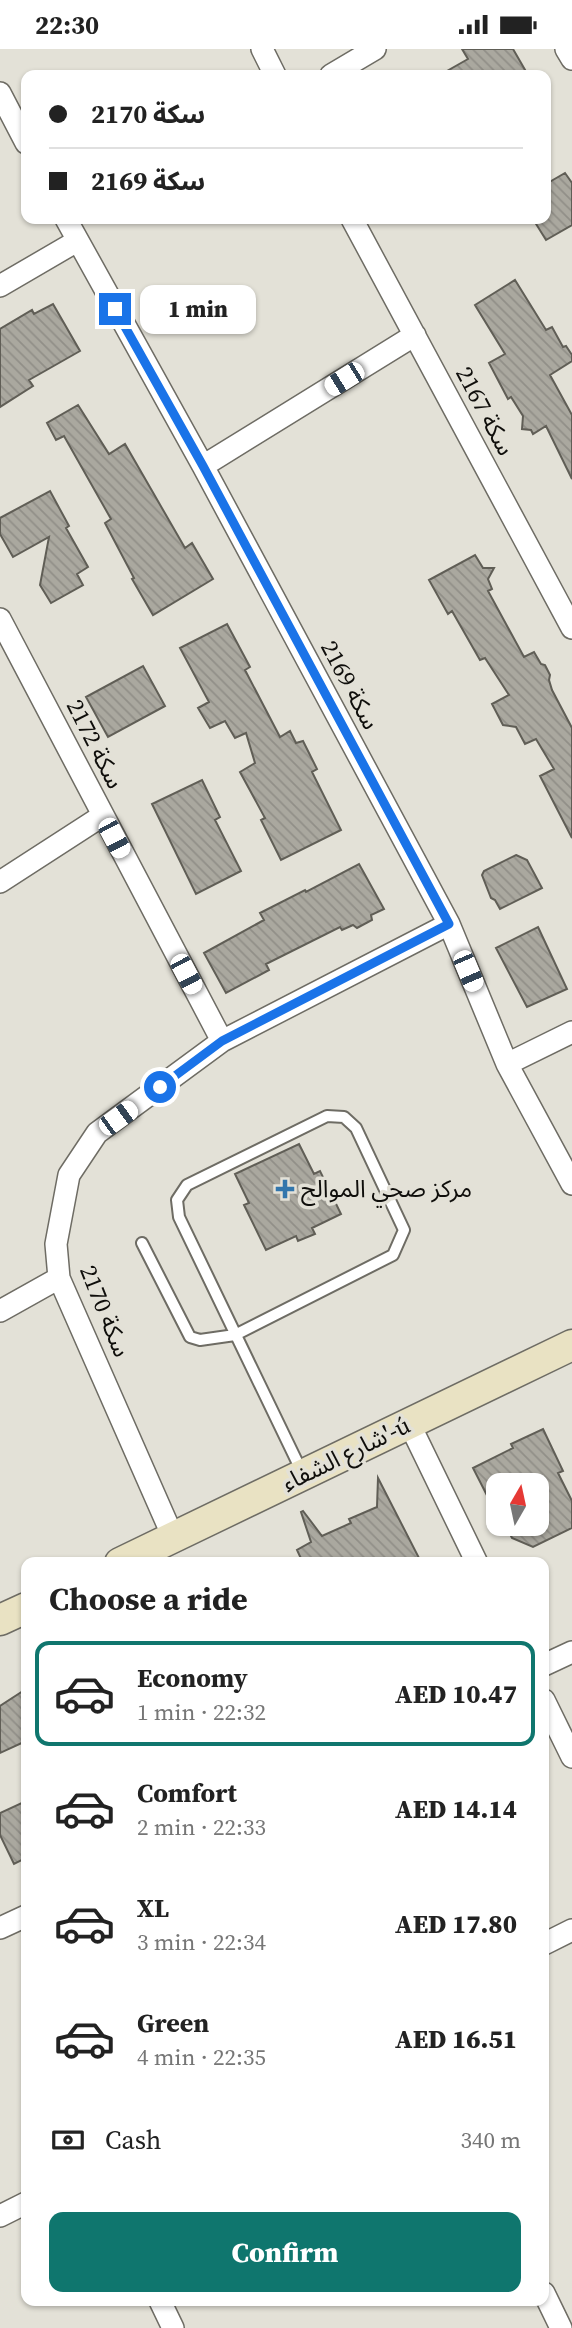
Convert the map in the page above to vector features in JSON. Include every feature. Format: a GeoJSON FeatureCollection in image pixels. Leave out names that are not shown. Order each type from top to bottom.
{"type":"FeatureCollection","features":[{"type":"Feature","properties":{"kind":"street"},"geometry":{"type":"LineString","coordinates":[[262,49],[272,70]]}},
{"type":"Feature","properties":{"kind":"street"},"geometry":{"type":"LineString","coordinates":[[339,70],[375,49]]}},
{"type":"Feature","properties":{"kind":"street"},"geometry":{"type":"LineString","coordinates":[[566,49],[572,59]]}},
{"type":"Feature","properties":{"kind":"street"},"geometry":{"type":"LineString","coordinates":[[0,93],[21,133]]}},
{"type":"Feature","properties":{"kind":"street","name":"سكة 2169"},"geometry":{"type":"LineString","coordinates":[[68,224],[203,466],[449,924],[507,1064],[572,1184]]}},
{"type":"Feature","properties":{"kind":"street","name":"سكة 2167"},"geometry":{"type":"LineString","coordinates":[[355,224],[572,628]]}},
{"type":"Feature","properties":{"kind":"street"},"geometry":{"type":"LineString","coordinates":[[0,286],[77,241]]}},
{"type":"Feature","properties":{"kind":"street"},"geometry":{"type":"LineString","coordinates":[[203,466],[415,335]]}},
{"type":"Feature","properties":{"kind":"street","name":"سكة 2172"},"geometry":{"type":"LineString","coordinates":[[0,619],[222,1041]]}},
{"type":"Feature","properties":{"kind":"street"},"geometry":{"type":"LineString","coordinates":[[0,882],[102,816]]}},
{"type":"Feature","properties":{"kind":"street","name":"سكة 2170"},"geometry":{"type":"LineString","coordinates":[[173,1537],[59,1278],[56,1244],[69,1175],[97,1133],[222,1041],[449,924]]}},
{"type":"Feature","properties":{"kind":"street"},"geometry":{"type":"LineString","coordinates":[[507,1064],[572,1033]]}},
{"type":"Feature","properties":{"kind":"street"},"geometry":{"type":"LineString","coordinates":[[0,1311],[59,1278]]}},
{"type":"Feature","properties":{"kind":"street","name":"شارع الشفاء'-ú"},"geometry":{"type":"LineString","coordinates":[[132,1557],[572,1345]]}},
{"type":"Feature","properties":{"kind":"street"},"geometry":{"type":"LineString","coordinates":[[409,1423],[474,1557]]}},
{"type":"Feature","properties":{"kind":"street"},"geometry":{"type":"LineString","coordinates":[[0,1621],[21,1610]]}},
{"type":"Feature","properties":{"kind":"street"},"geometry":{"type":"LineString","coordinates":[[549,1663],[572,1652]]}},
{"type":"Feature","properties":{"kind":"street"},"geometry":{"type":"LineString","coordinates":[[549,1710],[572,1757]]}},
{"type":"Feature","properties":{"kind":"street"},"geometry":{"type":"LineString","coordinates":[[0,1928],[21,1918]]}},
{"type":"Feature","properties":{"kind":"street"},"geometry":{"type":"LineString","coordinates":[[549,1942],[572,1930]]}},
{"type":"Feature","properties":{"kind":"street"},"geometry":{"type":"LineString","coordinates":[[0,2216],[21,2206]]}},
{"type":"Feature","properties":{"kind":"street"},"geometry":{"type":"LineString","coordinates":[[549,2303],[561,2328]]}},
{"type":"Feature","properties":{"kind":"street"},"geometry":{"type":"LineString","coordinates":[[162,2306],[173,2328]]}},
{"type":"Feature","properties":{"kind":"lane"},"geometry":{"type":"LineString","coordinates":[[142,1243],[190,1337],[201,1340],[235,1335],[393,1255],[404,1230],[356,1128],[344,1117],[327,1116],[187,1185],[177,1200],[179,1217],[235,1335],[303,1475]]}},
{"type":"Feature","properties":{"kind":"building"},"geometry":{"type":"Polygon","coordinates":[[[462,49],[513,49],[525,70],[449,70],[468,59],[462,49]]]}},
{"type":"Feature","properties":{"kind":"building"},"geometry":{"type":"Polygon","coordinates":[[[565,173],[572,183],[572,225],[546,240],[536,224],[551,224],[551,181],[565,173]]]}},
{"type":"Feature","properties":{"kind":"building"},"geometry":{"type":"Polygon","coordinates":[[[515,280],[546,330],[552,327],[563,347],[566,346],[572,355],[572,361],[550,375],[572,415],[572,479],[546,426],[533,434],[531,430],[522,429],[523,416],[511,397],[508,399],[489,363],[505,354],[475,305],[515,280]]]}},
{"type":"Feature","properties":{"kind":"building"},"geometry":{"type":"Polygon","coordinates":[[[53,304],[80,351],[29,380],[33,386],[0,407],[0,329],[32,310],[34,314],[53,304]]]}},
{"type":"Feature","properties":{"kind":"building"},"geometry":{"type":"Polygon","coordinates":[[[78,405],[109,454],[125,444],[185,548],[192,543],[213,579],[153,615],[105,523],[111,519],[64,436],[56,440],[47,423],[78,405]]]}},
{"type":"Feature","properties":{"kind":"building"},"geometry":{"type":"Polygon","coordinates":[[[50,491],[69,526],[66,528],[88,567],[77,574],[83,585],[51,603],[40,585],[49,537],[13,557],[0,534],[0,518],[50,491]]]}},
{"type":"Feature","properties":{"kind":"building"},"geometry":{"type":"Polygon","coordinates":[[[475,555],[483,568],[494,568],[488,579],[492,589],[488,591],[524,657],[534,652],[541,664],[545,665],[550,675],[552,690],[572,728],[572,838],[540,776],[554,769],[536,739],[525,744],[516,727],[503,725],[492,704],[509,695],[485,658],[480,660],[452,611],[448,614],[429,580],[475,555]]]}},
{"type":"Feature","properties":{"kind":"building"},"geometry":{"type":"Polygon","coordinates":[[[227,624],[250,667],[245,670],[280,737],[290,731],[296,743],[303,741],[317,769],[312,772],[341,830],[281,860],[261,820],[265,818],[240,772],[255,763],[246,733],[235,738],[225,721],[210,728],[198,708],[209,702],[180,648],[227,624]]]}},
{"type":"Feature","properties":{"kind":"building"},"geometry":{"type":"Polygon","coordinates":[[[143,666],[165,706],[108,737],[86,697],[143,666]]]}},
{"type":"Feature","properties":{"kind":"building"},"geometry":{"type":"Polygon","coordinates":[[[202,780],[220,817],[215,820],[241,871],[196,894],[152,804],[202,780]]]}},
{"type":"Feature","properties":{"kind":"building"},"geometry":{"type":"Polygon","coordinates":[[[516,855],[527,860],[542,888],[500,909],[491,898],[482,875],[484,871],[516,855]]]}},
{"type":"Feature","properties":{"kind":"building"},"geometry":{"type":"Polygon","coordinates":[[[359,864],[384,909],[371,915],[372,920],[357,928],[353,925],[342,930],[340,927],[266,964],[269,970],[226,993],[204,953],[264,920],[260,913],[359,864]]]}},
{"type":"Feature","properties":{"kind":"building"},"geometry":{"type":"Polygon","coordinates":[[[538,927],[567,989],[527,1007],[496,948],[538,927]]]}},
{"type":"Feature","properties":{"kind":"building","name":"مركز صحي الموالح"},"geometry":{"type":"Polygon","coordinates":[[[299,1144],[314,1174],[320,1171],[341,1214],[312,1228],[315,1234],[298,1241],[296,1236],[266,1250],[244,1205],[249,1203],[235,1174],[299,1144]]]}},
{"type":"Feature","properties":{"kind":"building"},"geometry":{"type":"Polygon","coordinates":[[[543,1429],[563,1471],[558,1473],[572,1501],[572,1528],[533,1547],[512,1537],[550,1537],[550,1473],[486,1473],[486,1494],[473,1468],[513,1448],[511,1444],[543,1429]]]}},
{"type":"Feature","properties":{"kind":"building"},"geometry":{"type":"Polygon","coordinates":[[[378,1478],[418,1557],[300,1557],[297,1550],[311,1542],[301,1512],[303,1511],[322,1536],[351,1523],[349,1519],[377,1507],[378,1478]]]}},
{"type":"Feature","properties":{"kind":"building"},"geometry":{"type":"Polygon","coordinates":[[[21,1692],[21,1743],[0,1753],[0,1706],[21,1692]]]}},
{"type":"Feature","properties":{"kind":"building"},"geometry":{"type":"Polygon","coordinates":[[[21,1803],[21,1860],[14,1864],[0,1835],[0,1813],[21,1803]]]}},
{"type":"Feature","properties":{"kind":"place","name":"مركز صحي الموالح"},"geometry":{"type":"Point","coordinates":[285,1189]}},
{"type":"Feature","properties":{"kind":"route"},"geometry":{"type":"LineString","coordinates":[[115,309],[203,466],[449,924],[222,1041],[160,1087]]}}]}
